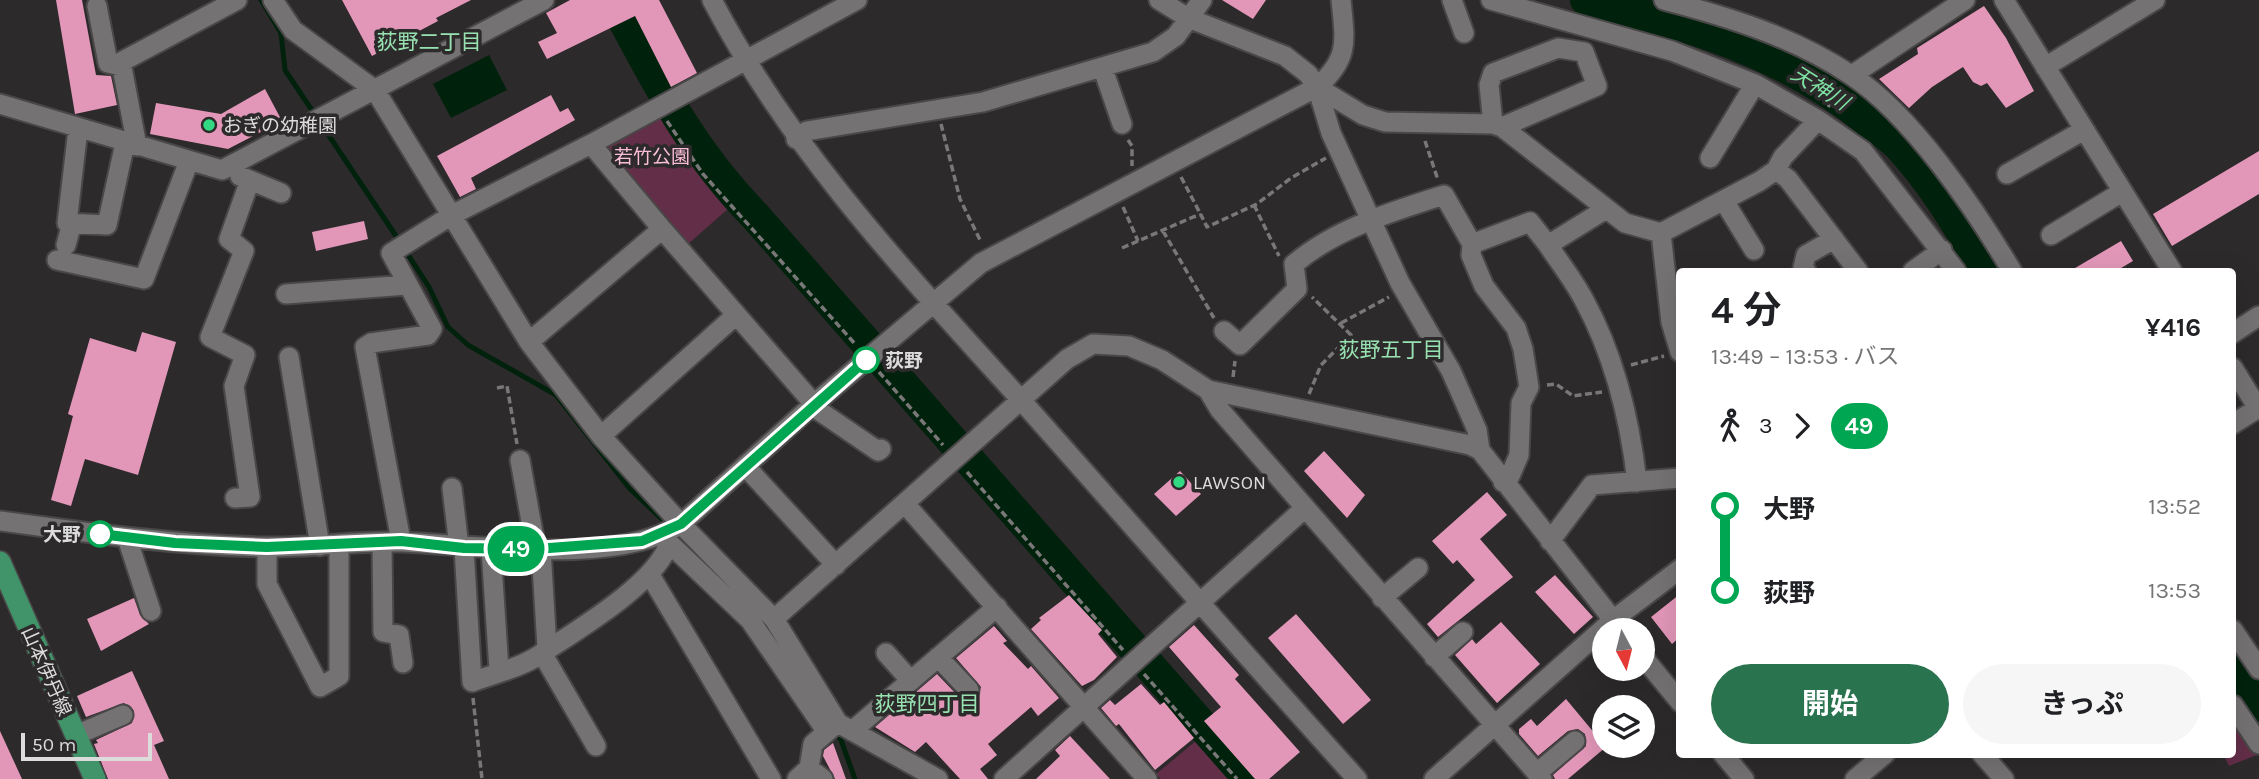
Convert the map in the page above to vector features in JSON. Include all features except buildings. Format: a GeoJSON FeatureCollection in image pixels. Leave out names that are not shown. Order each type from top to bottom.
{"type":"FeatureCollection","features":[{"type":"Feature","properties":{"kind":"main road","name":"山本伊丹線"},"geometry":{"type":"LineString","coordinates":[[0,562],[95,779]]}},
{"type":"Feature","properties":{"kind":"street"},"geometry":{"type":"LineString","coordinates":[[78,129],[67,223],[107,225],[131,144],[121,62],[237,0]]}},
{"type":"Feature","properties":{"kind":"street"},"geometry":{"type":"LineString","coordinates":[[274,0],[293,30],[375,90],[529,342],[671,534],[750,620],[839,729],[937,779]]}},
{"type":"Feature","properties":{"kind":"street"},"geometry":{"type":"LineString","coordinates":[[222,170],[544,0]]}},
{"type":"Feature","properties":{"kind":"street"},"geometry":{"type":"LineString","coordinates":[[712,0],[744,61],[796,139],[932,302],[1357,779]]}},
{"type":"Feature","properties":{"kind":"street"},"geometry":{"type":"LineString","coordinates":[[403,663],[399,635],[383,632],[391,542],[365,347],[372,343],[428,335],[432,329],[391,253],[452,215],[591,144],[857,0]]}},
{"type":"Feature","properties":{"kind":"street"},"geometry":{"type":"LineString","coordinates":[[1159,0],[1188,18],[1285,56],[1308,74],[1317,87],[1335,141],[1370,220],[1405,292],[1451,371],[1476,430],[1480,450],[1611,618]]}},
{"type":"Feature","properties":{"kind":"street"},"geometry":{"type":"LineString","coordinates":[[796,139],[807,131],[937,109],[1023,90],[1153,52],[1176,36],[1202,0]]}},
{"type":"Feature","properties":{"kind":"street"},"geometry":{"type":"LineString","coordinates":[[0,521],[127,538],[267,547],[391,542],[491,549],[539,549],[629,543],[671,534],[813,405],[932,302],[991,257],[1174,164],[1317,87],[1331,75],[1344,52],[1341,0]]}},
{"type":"Feature","properties":{"kind":"street"},"geometry":{"type":"LineString","coordinates":[[1452,0],[1464,33]]}},
{"type":"Feature","properties":{"kind":"street"},"geometry":{"type":"LineString","coordinates":[[1491,0],[1672,51],[1755,84],[1820,117],[1863,151],[1954,268]]}},
{"type":"Feature","properties":{"kind":"street"},"geometry":{"type":"LineString","coordinates":[[1664,0],[1716,13],[1782,37],[1850,77],[1902,120],[1970,204],[2008,264]]}},
{"type":"Feature","properties":{"kind":"street"},"geometry":{"type":"LineString","coordinates":[[1850,77],[1965,0]]}},
{"type":"Feature","properties":{"kind":"street"},"geometry":{"type":"LineString","coordinates":[[2004,0],[2170,268]]}},
{"type":"Feature","properties":{"kind":"street"},"geometry":{"type":"LineString","coordinates":[[2045,67],[2155,0]]}},
{"type":"Feature","properties":{"kind":"street"},"geometry":{"type":"LineString","coordinates":[[97,6],[108,63],[121,66]]}},
{"type":"Feature","properties":{"kind":"street"},"geometry":{"type":"LineString","coordinates":[[1317,87],[1363,115],[1385,122],[1497,126],[1597,86],[1584,52],[1558,48],[1493,73],[1489,85],[1497,126],[1577,183],[1625,223],[1661,233],[1724,201],[1776,170],[1783,157],[1820,117]]}},
{"type":"Feature","properties":{"kind":"street"},"geometry":{"type":"LineString","coordinates":[[1102,69],[1122,124]]}},
{"type":"Feature","properties":{"kind":"street"},"geometry":{"type":"LineString","coordinates":[[1710,158],[1755,84]]}},
{"type":"Feature","properties":{"kind":"street"},"geometry":{"type":"LineString","coordinates":[[0,104],[222,170],[281,193]]}},
{"type":"Feature","properties":{"kind":"street"},"geometry":{"type":"LineString","coordinates":[[2007,174],[2084,130]]}},
{"type":"Feature","properties":{"kind":"street"},"geometry":{"type":"LineString","coordinates":[[591,144],[813,405],[878,452]]}},
{"type":"Feature","properties":{"kind":"street"},"geometry":{"type":"LineString","coordinates":[[72,223],[69,261],[142,284],[170,225],[188,161]]}},
{"type":"Feature","properties":{"kind":"street"},"geometry":{"type":"LineString","coordinates":[[1776,170],[1788,179],[1856,268]]}},
{"type":"Feature","properties":{"kind":"street"},"geometry":{"type":"LineString","coordinates":[[235,498],[250,497],[234,386],[245,355],[205,334],[250,253],[229,239],[250,180]]}},
{"type":"Feature","properties":{"kind":"street"},"geometry":{"type":"LineString","coordinates":[[2051,235],[2122,192]]}},
{"type":"Feature","properties":{"kind":"street"},"geometry":{"type":"LineString","coordinates":[[1224,331],[1240,345],[1297,289],[1294,264],[1306,254],[1370,220],[1444,195],[1472,244],[1471,255],[1484,286],[1516,328],[1529,387],[1521,403],[1519,455],[1510,476],[1503,482]]}},
{"type":"Feature","properties":{"kind":"street"},"geometry":{"type":"LineString","coordinates":[[1724,201],[1754,250]]}},
{"type":"Feature","properties":{"kind":"street"},"geometry":{"type":"LineString","coordinates":[[1548,245],[1606,209]]}},
{"type":"Feature","properties":{"kind":"street"},"geometry":{"type":"LineString","coordinates":[[1472,244],[1530,222],[1548,245],[1584,300],[1612,371],[1632,444],[1637,482]]}},
{"type":"Feature","properties":{"kind":"street"},"geometry":{"type":"LineString","coordinates":[[529,342],[662,229]]}},
{"type":"Feature","properties":{"kind":"street"},"geometry":{"type":"LineString","coordinates":[[1661,233],[1666,292],[1676,335]]}},
{"type":"Feature","properties":{"kind":"street"},"geometry":{"type":"LineString","coordinates":[[1803,268],[1806,255],[1834,239]]}},
{"type":"Feature","properties":{"kind":"street"},"geometry":{"type":"LineString","coordinates":[[1917,268],[1942,250]]}},
{"type":"Feature","properties":{"kind":"street"},"geometry":{"type":"LineString","coordinates":[[286,294],[407,285]]}},
{"type":"Feature","properties":{"kind":"street"},"geometry":{"type":"LineString","coordinates":[[601,436],[736,315]]}},
{"type":"Feature","properties":{"kind":"street"},"geometry":{"type":"LineString","coordinates":[[2236,331],[2259,316]]}},
{"type":"Feature","properties":{"kind":"street"},"geometry":{"type":"LineString","coordinates":[[774,619],[906,505],[1067,359],[1093,344],[1129,346],[1163,360],[1208,390],[1446,438],[1480,450]]}},
{"type":"Feature","properties":{"kind":"street"},"geometry":{"type":"LineString","coordinates":[[267,547],[267,584],[320,687],[339,677],[329,546],[289,357]]}},
{"type":"Feature","properties":{"kind":"street"},"geometry":{"type":"LineString","coordinates":[[2236,373],[2259,409],[2236,422]]}},
{"type":"Feature","properties":{"kind":"street"},"geometry":{"type":"LineString","coordinates":[[1208,390],[1220,411],[1539,776],[1575,741]]}},
{"type":"Feature","properties":{"kind":"street"},"geometry":{"type":"LineString","coordinates":[[520,460],[539,549],[545,651],[571,710],[596,746]]}},
{"type":"Feature","properties":{"kind":"street"},"geometry":{"type":"LineString","coordinates":[[746,467],[836,565]]}},
{"type":"Feature","properties":{"kind":"street"},"geometry":{"type":"LineString","coordinates":[[1550,541],[1592,485],[1676,478]]}},
{"type":"Feature","properties":{"kind":"street"},"geometry":{"type":"LineString","coordinates":[[452,488],[462,547],[472,682],[545,651],[574,632],[650,575],[666,555],[671,534]]}},
{"type":"Feature","properties":{"kind":"street"},"geometry":{"type":"LineString","coordinates":[[906,505],[1147,779]]}},
{"type":"Feature","properties":{"kind":"street"},"geometry":{"type":"LineString","coordinates":[[1004,779],[1305,508]]}},
{"type":"Feature","properties":{"kind":"street"},"geometry":{"type":"LineString","coordinates":[[671,534],[774,619],[839,729]]}},
{"type":"Feature","properties":{"kind":"street"},"geometry":{"type":"LineString","coordinates":[[127,538],[146,587],[144,594],[151,611]]}},
{"type":"Feature","properties":{"kind":"street"},"geometry":{"type":"LineString","coordinates":[[491,549],[502,671]]}},
{"type":"Feature","properties":{"kind":"street"},"geometry":{"type":"LineString","coordinates":[[1382,598],[1418,568]]}},
{"type":"Feature","properties":{"kind":"street"},"geometry":{"type":"LineString","coordinates":[[1625,618],[1676,573]]}},
{"type":"Feature","properties":{"kind":"street"},"geometry":{"type":"LineString","coordinates":[[650,575],[771,779]]}},
{"type":"Feature","properties":{"kind":"street"},"geometry":{"type":"LineString","coordinates":[[810,775],[813,744],[911,681],[997,607]]}},
{"type":"Feature","properties":{"kind":"street"},"geometry":{"type":"LineString","coordinates":[[1434,657],[1463,632]]}},
{"type":"Feature","properties":{"kind":"street"},"geometry":{"type":"LineString","coordinates":[[2236,634],[2259,669]]}},
{"type":"Feature","properties":{"kind":"street"},"geometry":{"type":"LineString","coordinates":[[1434,779],[1494,725],[1592,645]]}},
{"type":"Feature","properties":{"kind":"street"},"geometry":{"type":"LineString","coordinates":[[886,653],[911,681]]}},
{"type":"Feature","properties":{"kind":"street"},"geometry":{"type":"LineString","coordinates":[[938,657],[969,690]]}},
{"type":"Feature","properties":{"kind":"street"},"geometry":{"type":"LineString","coordinates":[[1656,673],[1676,697]]}},
{"type":"Feature","properties":{"kind":"street"},"geometry":{"type":"LineString","coordinates":[[2236,710],[2259,744]]}},
{"type":"Feature","properties":{"kind":"street"},"geometry":{"type":"LineString","coordinates":[[76,735],[123,715]]}},
{"type":"Feature","properties":{"kind":"street"},"geometry":{"type":"LineString","coordinates":[[1726,758],[1744,779]]}},
{"type":"Feature","properties":{"kind":"street"},"geometry":{"type":"LineString","coordinates":[[1855,779],[1880,758]]}},
{"type":"Feature","properties":{"kind":"street"},"geometry":{"type":"LineString","coordinates":[[1986,758],[2004,779]]}},
{"type":"Feature","properties":{"kind":"path"},"geometry":{"type":"LineString","coordinates":[[1820,117],[1850,77]]}},
{"type":"Feature","properties":{"kind":"path"},"geometry":{"type":"LineString","coordinates":[[937,109],[960,198],[991,257]]}},
{"type":"Feature","properties":{"kind":"path"},"geometry":{"type":"LineString","coordinates":[[1122,124],[1132,146],[1125,189],[1138,241]]}},
{"type":"Feature","properties":{"kind":"path"},"geometry":{"type":"LineString","coordinates":[[1422,125],[1428,154],[1444,195]]}},
{"type":"Feature","properties":{"kind":"path"},"geometry":{"type":"LineString","coordinates":[[1174,164],[1207,227],[1257,204],[1335,141]]}},
{"type":"Feature","properties":{"kind":"path"},"geometry":{"type":"LineString","coordinates":[[1122,248],[1201,215]]}},
{"type":"Feature","properties":{"kind":"path"},"geometry":{"type":"LineString","coordinates":[[1163,231],[1210,314],[1224,331]]}},
{"type":"Feature","properties":{"kind":"path"},"geometry":{"type":"LineString","coordinates":[[1341,323],[1379,301],[1405,292]]}},
{"type":"Feature","properties":{"kind":"path"},"geometry":{"type":"LineString","coordinates":[[1234,396],[1232,368],[1240,345]]}},
{"type":"Feature","properties":{"kind":"path"},"geometry":{"type":"LineString","coordinates":[[1612,371],[1676,353]]}},
{"type":"Feature","properties":{"kind":"path"},"geometry":{"type":"LineString","coordinates":[[1529,387],[1556,384],[1573,396],[1618,390]]}},
{"type":"Feature","properties":{"kind":"path"},"geometry":{"type":"LineString","coordinates":[[497,388],[507,386],[520,460]]}},
{"type":"Feature","properties":{"kind":"path"},"geometry":{"type":"LineString","coordinates":[[472,682],[482,779]]}},
{"type":"Feature","properties":{"kind":"green space","name":"若竹公園"},"geometry":{"type":"Polygon","coordinates":[[[659,114],[729,208],[688,244],[604,150],[607,143],[659,114]]]}},
{"type":"Feature","properties":{"kind":"green space"},"geometry":{"type":"Polygon","coordinates":[[[2236,709],[2259,744],[2259,754],[2229,766],[2225,758],[2236,758],[2236,709]]]}},
{"type":"Feature","properties":{"kind":"green space"},"geometry":{"type":"Polygon","coordinates":[[[1197,740],[1231,779],[1161,779],[1156,774],[1197,740]]]}},
{"type":"Feature","properties":{"kind":"shaded area"},"geometry":{"type":"Polygon","coordinates":[[[489,55],[507,90],[451,118],[433,84],[489,55]]]}},
{"type":"Feature","properties":{"kind":"waterway"},"geometry":{"type":"LineString","coordinates":[[261,0],[281,33],[285,70],[400,242]]}},
{"type":"Feature","properties":{"kind":"waterway"},"geometry":{"type":"LineString","coordinates":[[613,0],[676,114],[712,167],[1249,779]]}},
{"type":"Feature","properties":{"kind":"waterway","name":"天神川"},"geometry":{"type":"LineString","coordinates":[[1586,0],[1663,20],[1735,44],[1803,76],[1836,97],[1901,148],[1925,177],[1984,268]]}},
{"type":"Feature","properties":{"kind":"waterway"},"geometry":{"type":"LineString","coordinates":[[405,250],[429,287],[448,327],[468,345],[556,395],[630,489],[666,523]]}},
{"type":"Feature","properties":{"kind":"waterway"},"geometry":{"type":"LineString","coordinates":[[678,536],[696,556]]}},
{"type":"Feature","properties":{"kind":"waterway","name":"天神川"},"geometry":{"type":"LineString","coordinates":[[2236,671],[2259,705]]}},
{"type":"Feature","properties":{"kind":"waterway"},"geometry":{"type":"LineString","coordinates":[[835,731],[855,779]]}},
{"type":"Feature","properties":{"kind":"bus line","name":"49"},"geometry":{"type":"LineString","coordinates":[[100,534],[175,543],[267,547],[401,541],[464,548],[536,549],[642,541],[657,537],[681,524],[866,360]]}},
{"type":"Feature","properties":{"kind":"place","name":"おぎの幼稚園"},"geometry":{"type":"Point","coordinates":[209,125]}},
{"type":"Feature","properties":{"kind":"place","name":"荻野"},"geometry":{"type":"Point","coordinates":[866,360]}},
{"type":"Feature","properties":{"kind":"place","name":"LAWSON"},"geometry":{"type":"Point","coordinates":[1179,482]}},
{"type":"Feature","properties":{"kind":"place","name":"大野"},"geometry":{"type":"Point","coordinates":[100,534]}},
{"type":"Feature","properties":{"kind":"district","name":"荻野二丁目"},"geometry":{"type":"Point","coordinates":[429,42]}},
{"type":"Feature","properties":{"kind":"district","name":"荻野五丁目"},"geometry":{"type":"Point","coordinates":[1391,350]}},
{"type":"Feature","properties":{"kind":"district","name":"荻野四丁目"},"geometry":{"type":"Point","coordinates":[927,704]}}]}
